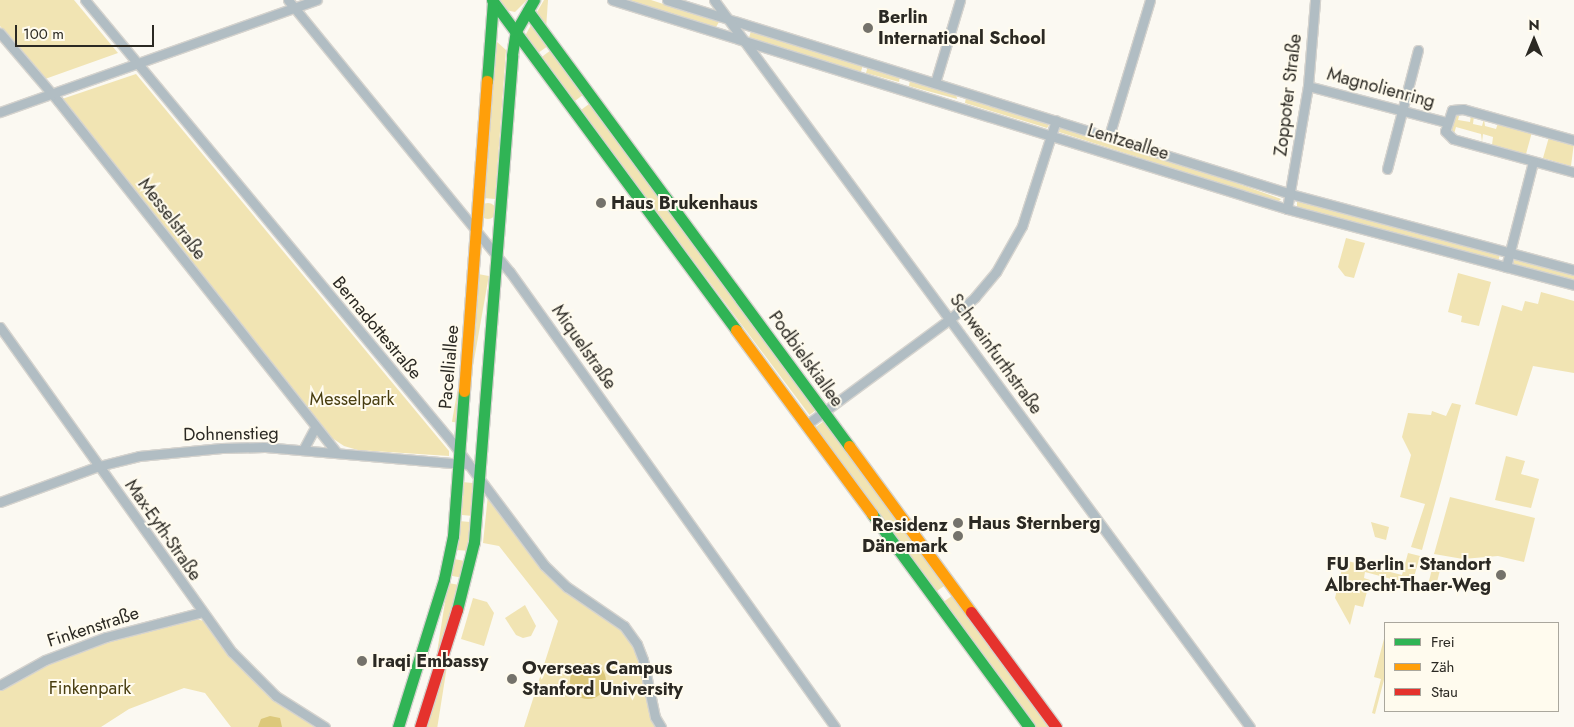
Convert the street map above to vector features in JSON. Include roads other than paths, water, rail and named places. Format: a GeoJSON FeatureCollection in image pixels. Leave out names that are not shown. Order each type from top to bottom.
{"type":"FeatureCollection","features":[{"type":"Feature","properties":{"kind":"street","name":"Bernadottestraße"},"geometry":{"type":"LineString","coordinates":[[84,0],[462,460],[479,477],[544,566],[567,587],[610,614],[629,633],[643,660],[655,717],[661,727]]}},
{"type":"Feature","properties":{"kind":"street","name":"Miquelstraße"},"geometry":{"type":"LineString","coordinates":[[288,0],[495,252],[835,727]]}},
{"type":"Feature","properties":{"kind":"street"},"geometry":{"type":"LineString","coordinates":[[0,112],[317,0]]}},
{"type":"Feature","properties":{"kind":"street"},"geometry":{"type":"LineString","coordinates":[[420,727],[471,558],[479,477],[495,252],[516,31],[534,0]]}},
{"type":"Feature","properties":{"kind":"street","name":"Lentzeallee"},"geometry":{"type":"LineString","coordinates":[[612,0],[1287,209],[1574,285]]}},
{"type":"Feature","properties":{"kind":"street","name":"Lentzeallee"},"geometry":{"type":"LineString","coordinates":[[667,0],[1291,194],[1574,270]]}},
{"type":"Feature","properties":{"kind":"street","name":"Schweinfurthstraße"},"geometry":{"type":"LineString","coordinates":[[714,0],[746,40],[1250,727]]}},
{"type":"Feature","properties":{"kind":"street"},"geometry":{"type":"LineString","coordinates":[[935,83],[960,0]]}},
{"type":"Feature","properties":{"kind":"street"},"geometry":{"type":"LineString","coordinates":[[1108,136],[1150,0]]}},
{"type":"Feature","properties":{"kind":"street","name":"Zoppoter Straße"},"geometry":{"type":"LineString","coordinates":[[1291,194],[1308,86],[1315,0]]}},
{"type":"Feature","properties":{"kind":"street"},"geometry":{"type":"LineString","coordinates":[[493,1],[1029,727]]}},
{"type":"Feature","properties":{"kind":"street","name":"Pacelliallee"},"geometry":{"type":"LineString","coordinates":[[398,727],[450,554],[462,460],[493,1]]}},
{"type":"Feature","properties":{"kind":"street","name":"Podbielskiallee"},"geometry":{"type":"LineString","coordinates":[[528,11],[1056,727]]}},
{"type":"Feature","properties":{"kind":"street","name":"Messelstraße"},"geometry":{"type":"LineString","coordinates":[[0,33],[51,93],[337,453]]}},
{"type":"Feature","properties":{"kind":"street"},"geometry":{"type":"LineString","coordinates":[[1387,169],[1418,50]]}},
{"type":"Feature","properties":{"kind":"street"},"geometry":{"type":"LineString","coordinates":[[902,89],[906,74]]}},
{"type":"Feature","properties":{"kind":"street","name":"Magnolienring"},"geometry":{"type":"LineString","coordinates":[[1308,86],[1446,122]]}},
{"type":"Feature","properties":{"kind":"street"},"geometry":{"type":"LineString","coordinates":[[958,106],[964,92]]}},
{"type":"Feature","properties":{"kind":"street"},"geometry":{"type":"LineString","coordinates":[[573,107],[589,95]]}},
{"type":"Feature","properties":{"kind":"street","name":"Magnolienring"},"geometry":{"type":"LineString","coordinates":[[1574,140],[1463,109],[1452,110],[1446,122],[1444,132],[1453,140],[1574,172]]}},
{"type":"Feature","properties":{"kind":"street"},"geometry":{"type":"LineString","coordinates":[[806,425],[950,319],[975,297],[1011,249],[1031,205],[1056,120]]}},
{"type":"Feature","properties":{"kind":"street"},"geometry":{"type":"LineString","coordinates":[[1506,267],[1533,162]]}},
{"type":"Feature","properties":{"kind":"street"},"geometry":{"type":"LineString","coordinates":[[1287,209],[1291,194]]}},
{"type":"Feature","properties":{"kind":"street","name":"Max-Eyth-Straße"},"geometry":{"type":"LineString","coordinates":[[0,327],[202,612],[254,676],[276,696],[325,727]]}},
{"type":"Feature","properties":{"kind":"street"},"geometry":{"type":"LineString","coordinates":[[302,450],[315,427]]}},
{"type":"Feature","properties":{"kind":"street","name":"Dohnenstieg"},"geometry":{"type":"LineString","coordinates":[[0,502],[99,466],[139,456],[222,448],[302,450],[462,460]]}},
{"type":"Feature","properties":{"kind":"street"},"geometry":{"type":"LineString","coordinates":[[450,554],[471,558]]}},
{"type":"Feature","properties":{"kind":"street"},"geometry":{"type":"LineString","coordinates":[[444,579],[465,583]]}},
{"type":"Feature","properties":{"kind":"street"},"geometry":{"type":"LineString","coordinates":[[935,599],[952,587]]}},
{"type":"Feature","properties":{"kind":"street","name":"Finkenstraße"},"geometry":{"type":"LineString","coordinates":[[0,685],[45,660],[98,640],[202,612]]}},
{"type":"Feature","properties":{"kind":"place","name":"Berlin International School"},"geometry":{"type":"Point","coordinates":[868,28]}},
{"type":"Feature","properties":{"kind":"place","name":"Haus Brukenhaus"},"geometry":{"type":"Point","coordinates":[601,203]}},
{"type":"Feature","properties":{"kind":"place","name":"Haus Sternberg"},"geometry":{"type":"Point","coordinates":[958,523]}},
{"type":"Feature","properties":{"kind":"place","name":"Residenz Dänemark"},"geometry":{"type":"Point","coordinates":[958,536]}},
{"type":"Feature","properties":{"kind":"place","name":"FU Berlin - Standort Albrecht-Thaer-Weg"},"geometry":{"type":"Point","coordinates":[1501,575]}},
{"type":"Feature","properties":{"kind":"place","name":"Iraqi Embassy"},"geometry":{"type":"Point","coordinates":[362,661]}},
{"type":"Feature","properties":{"kind":"place","name":"Overseas Campus Stanford University"},"geometry":{"type":"Point","coordinates":[512,679]}},
{"type":"Feature","properties":{"kind":"park label","name":"Messelpark"},"geometry":{"type":"Point","coordinates":[352,399]}},
{"type":"Feature","properties":{"kind":"park label","name":"Finkenpark"},"geometry":{"type":"Point","coordinates":[90,688]}}]}
